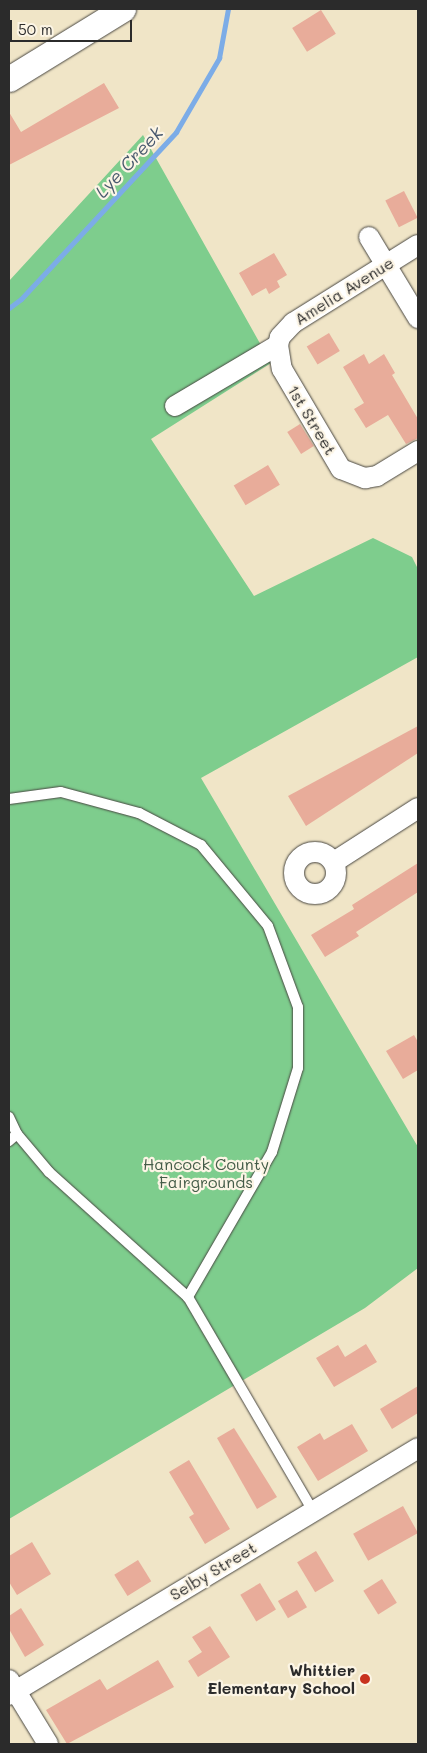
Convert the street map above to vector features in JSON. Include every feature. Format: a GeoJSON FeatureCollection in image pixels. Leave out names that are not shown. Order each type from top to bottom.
{"type":"FeatureCollection","features":[{"type":"Feature","properties":{"kind":"street"},"geometry":{"type":"LineString","coordinates":[[9,78],[123,9]]}},
{"type":"Feature","properties":{"kind":"street"},"geometry":{"type":"LineString","coordinates":[[369,238],[418,318]]}},
{"type":"Feature","properties":{"kind":"street","name":"Amelia Avenue"},"geometry":{"type":"LineString","coordinates":[[175,406],[278,346],[280,337],[293,323],[418,244]]}},
{"type":"Feature","properties":{"kind":"street","name":"1st Street"},"geometry":{"type":"LineString","coordinates":[[278,346],[282,369],[341,469],[365,478],[377,476],[418,451]]}},
{"type":"Feature","properties":{"kind":"street"},"geometry":{"type":"LineString","coordinates":[[334,862],[418,808]]}},
{"type":"Feature","properties":{"kind":"street","name":"Selby Street"},"geometry":{"type":"LineString","coordinates":[[11,1689],[418,1448]]}},
{"type":"Feature","properties":{"kind":"street"},"geometry":{"type":"LineString","coordinates":[[11,1689],[48,1744]]}},
{"type":"Feature","properties":{"kind":"lane"},"geometry":{"type":"LineString","coordinates":[[9,799],[60,792],[139,813],[201,845],[268,926],[298,1007],[298,1068],[272,1152],[188,1297]]}},
{"type":"Feature","properties":{"kind":"lane"},"geometry":{"type":"LineString","coordinates":[[9,1117],[17,1134],[49,1172],[188,1297],[244,1396],[314,1511]]}},
{"type":"Feature","properties":{"kind":"lane"},"geometry":{"type":"LineString","coordinates":[[9,1141],[17,1134]]}},
{"type":"Feature","properties":{"kind":"green space","name":"Hancock County Fairgrounds"},"geometry":{"type":"Polygon","coordinates":[[[143,135],[271,363],[151,439],[254,596],[373,538],[412,557],[418,569],[418,657],[201,778],[418,1147],[418,1268],[365,1308],[9,1519],[9,281],[143,135]]]}},
{"type":"Feature","properties":{"kind":"building"},"geometry":{"type":"Polygon","coordinates":[[[321,10],[336,34],[307,52],[292,28],[321,10]]]}},
{"type":"Feature","properties":{"kind":"building"},"geometry":{"type":"Polygon","coordinates":[[[104,83],[119,108],[9,165],[9,112],[21,132],[104,83]]]}},
{"type":"Feature","properties":{"kind":"building"},"geometry":{"type":"Polygon","coordinates":[[[404,191],[418,218],[399,227],[385,201],[404,191]]]}},
{"type":"Feature","properties":{"kind":"building"},"geometry":{"type":"Polygon","coordinates":[[[274,253],[287,275],[277,281],[280,287],[269,294],[266,288],[252,296],[239,273],[274,253]]]}},
{"type":"Feature","properties":{"kind":"building"},"geometry":{"type":"Polygon","coordinates":[[[329,333],[340,351],[318,364],[307,346],[329,333]]]}},
{"type":"Feature","properties":{"kind":"building"},"geometry":{"type":"Polygon","coordinates":[[[364,354],[369,364],[384,354],[395,373],[392,375],[418,419],[418,438],[406,444],[388,415],[366,428],[354,409],[364,403],[343,367],[364,354]]]}},
{"type":"Feature","properties":{"kind":"building"},"geometry":{"type":"Polygon","coordinates":[[[300,424],[314,446],[301,454],[287,432],[300,424]]]}},
{"type":"Feature","properties":{"kind":"building"},"geometry":{"type":"Polygon","coordinates":[[[268,465],[280,485],[246,505],[234,486],[268,465]]]}},
{"type":"Feature","properties":{"kind":"building"},"geometry":{"type":"Polygon","coordinates":[[[418,726],[418,753],[306,826],[288,796],[418,726]]]}},
{"type":"Feature","properties":{"kind":"building"},"geometry":{"type":"Polygon","coordinates":[[[418,863],[418,892],[356,932],[359,936],[325,957],[311,935],[354,909],[352,905],[418,863]]]}},
{"type":"Feature","properties":{"kind":"building"},"geometry":{"type":"Polygon","coordinates":[[[414,1035],[418,1042],[418,1070],[403,1079],[386,1051],[414,1035]]]}},
{"type":"Feature","properties":{"kind":"building"},"geometry":{"type":"Polygon","coordinates":[[[366,1344],[377,1362],[334,1387],[316,1358],[338,1345],[345,1357],[366,1344]]]}},
{"type":"Feature","properties":{"kind":"building"},"geometry":{"type":"Polygon","coordinates":[[[418,1386],[418,1413],[392,1429],[380,1409],[418,1386]]]}},
{"type":"Feature","properties":{"kind":"building"},"geometry":{"type":"Polygon","coordinates":[[[352,1424],[368,1451],[318,1481],[297,1447],[320,1433],[324,1440],[352,1424]]]}},
{"type":"Feature","properties":{"kind":"building"},"geometry":{"type":"Polygon","coordinates":[[[234,1428],[277,1497],[257,1509],[217,1438],[234,1428]]]}},
{"type":"Feature","properties":{"kind":"building"},"geometry":{"type":"Polygon","coordinates":[[[189,1460],[230,1529],[205,1544],[189,1517],[194,1514],[169,1472],[189,1460]]]}},
{"type":"Feature","properties":{"kind":"building"},"geometry":{"type":"Polygon","coordinates":[[[403,1506],[418,1533],[368,1561],[353,1534],[403,1506]]]}},
{"type":"Feature","properties":{"kind":"building"},"geometry":{"type":"Polygon","coordinates":[[[32,1542],[51,1574],[17,1595],[9,1582],[9,1556],[32,1542]]]}},
{"type":"Feature","properties":{"kind":"building"},"geometry":{"type":"Polygon","coordinates":[[[316,1551],[334,1581],[315,1592],[297,1562],[316,1551]]]}},
{"type":"Feature","properties":{"kind":"building"},"geometry":{"type":"Polygon","coordinates":[[[138,1560],[151,1581],[128,1596],[114,1575],[138,1560]]]}},
{"type":"Feature","properties":{"kind":"building"},"geometry":{"type":"Polygon","coordinates":[[[382,1579],[397,1603],[378,1614],[363,1591],[382,1579]]]}},
{"type":"Feature","properties":{"kind":"building"},"geometry":{"type":"Polygon","coordinates":[[[260,1583],[276,1610],[256,1621],[240,1595],[260,1583]]]}},
{"type":"Feature","properties":{"kind":"building"},"geometry":{"type":"Polygon","coordinates":[[[297,1590],[307,1607],[288,1618],[278,1601],[297,1590]]]}},
{"type":"Feature","properties":{"kind":"building"},"geometry":{"type":"Polygon","coordinates":[[[21,1608],[44,1645],[25,1657],[9,1629],[9,1616],[21,1608]]]}},
{"type":"Feature","properties":{"kind":"building"},"geometry":{"type":"Polygon","coordinates":[[[210,1626],[230,1657],[198,1677],[188,1661],[202,1652],[192,1637],[210,1626]]]}},
{"type":"Feature","properties":{"kind":"building"},"geometry":{"type":"Polygon","coordinates":[[[158,1660],[174,1687],[67,1744],[46,1710],[100,1679],[107,1690],[158,1660]]]}},
{"type":"Feature","properties":{"kind":"waterway","name":"Lye Creek"},"geometry":{"type":"LineString","coordinates":[[9,308],[21,299],[176,132],[219,58],[228,9]]}},
{"type":"Feature","properties":{"kind":"place","name":"Whittier Elementary School"},"geometry":{"type":"Point","coordinates":[365,1679]}}]}
